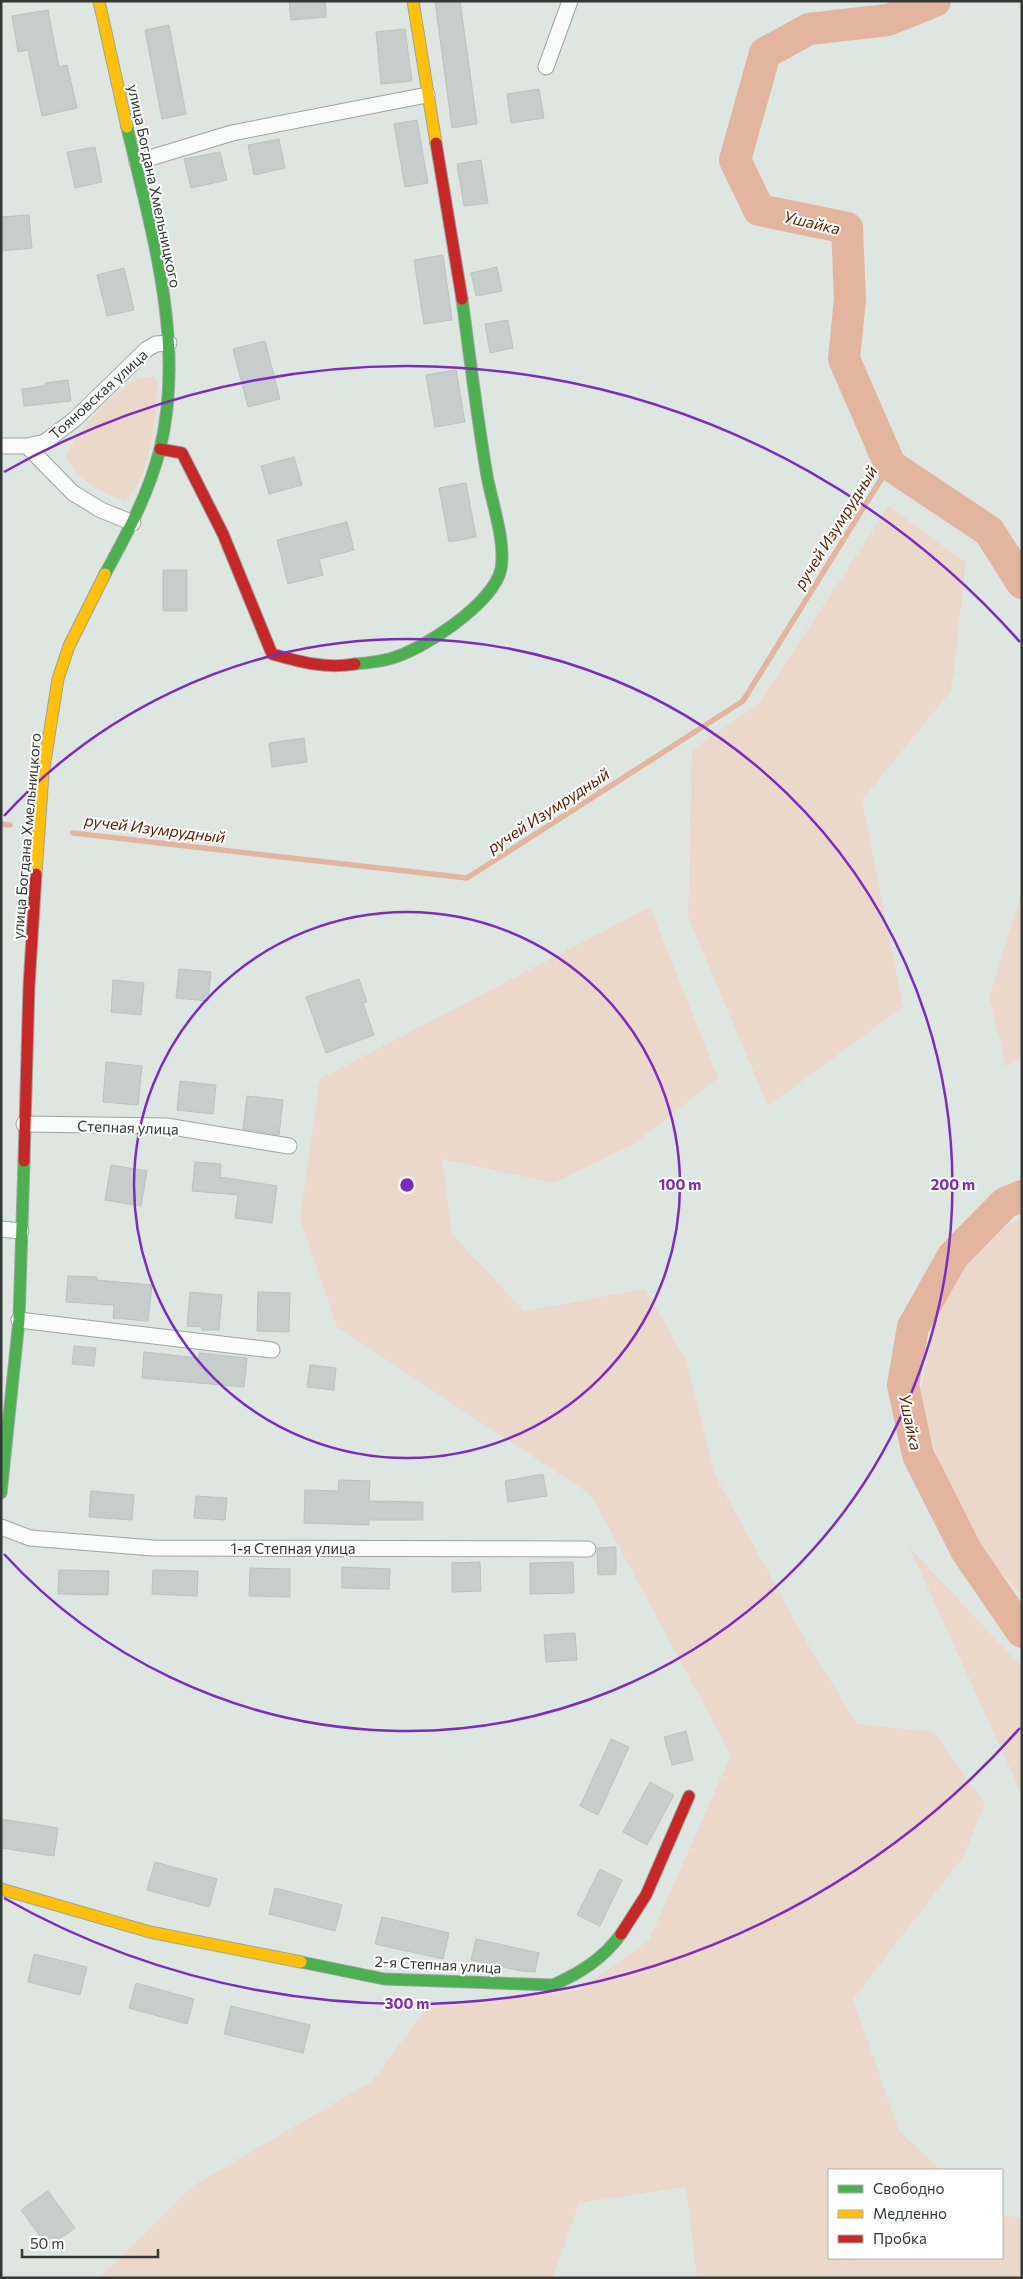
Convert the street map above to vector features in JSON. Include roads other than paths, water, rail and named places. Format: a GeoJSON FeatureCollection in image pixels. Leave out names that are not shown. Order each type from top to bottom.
{"type":"FeatureCollection","features":[{"type":"Feature","properties":{"kind":"street","name":"улица Богдана Хмельницкого"},"geometry":{"type":"LineString","coordinates":[[1,1492],[4,1482],[19,1320],[29,986],[43,774],[58,679],[69,646],[87,606],[133,523],[160,449],[167,398],[169,343],[157,257],[99,1]]}},
{"type":"Feature","properties":{"kind":"street"},"geometry":{"type":"LineString","coordinates":[[160,449],[182,453],[223,534],[272,654],[313,666],[339,667],[390,660],[415,649],[456,623],[495,586],[501,569],[502,550],[470,369],[454,245],[427,95],[413,1]]}},
{"type":"Feature","properties":{"kind":"street"},"geometry":{"type":"LineString","coordinates":[[546,66],[570,1]]}},
{"type":"Feature","properties":{"kind":"street"},"geometry":{"type":"LineString","coordinates":[[137,162],[232,133],[427,95]]}},
{"type":"Feature","properties":{"kind":"street","name":"Тояновская улица"},"geometry":{"type":"LineString","coordinates":[[1,446],[28,446],[45,442],[74,419],[147,348],[156,344],[169,343]]}},
{"type":"Feature","properties":{"kind":"street"},"geometry":{"type":"LineString","coordinates":[[28,446],[73,493],[101,510],[133,523]]}},
{"type":"Feature","properties":{"kind":"street","name":"Степная улица"},"geometry":{"type":"LineString","coordinates":[[24,1124],[166,1126],[289,1146]]}},
{"type":"Feature","properties":{"kind":"street"},"geometry":{"type":"LineString","coordinates":[[1,1229],[21,1231]]}},
{"type":"Feature","properties":{"kind":"street"},"geometry":{"type":"LineString","coordinates":[[19,1320],[272,1350]]}},
{"type":"Feature","properties":{"kind":"street","name":"1-я Степная улица"},"geometry":{"type":"LineString","coordinates":[[1,1527],[30,1538],[153,1548],[588,1549]]}},
{"type":"Feature","properties":{"kind":"street","name":"2-я Степная улица"},"geometry":{"type":"LineString","coordinates":[[1,1890],[150,1932],[384,1979],[553,1984],[578,1975],[599,1959],[634,1918],[689,1796]]}},
{"type":"Feature","properties":{"kind":"waterway","name":"Ушайка"},"geometry":{"type":"LineString","coordinates":[[935,1],[888,20],[809,29],[765,53],[735,160],[759,210],[847,228],[850,299],[844,359],[890,465],[989,531],[1022,583]]}},
{"type":"Feature","properties":{"kind":"waterway","name":"ручей Изумрудный"},"geometry":{"type":"LineString","coordinates":[[73,833],[467,878],[743,701],[890,465]]}},
{"type":"Feature","properties":{"kind":"waterway","name":"ручей Изумрудный"},"geometry":{"type":"LineString","coordinates":[[1,824],[10,825]]}},
{"type":"Feature","properties":{"kind":"waterway","name":"Ушайка"},"geometry":{"type":"LineString","coordinates":[[1022,1196],[1005,1203],[953,1256],[913,1327],[903,1385],[918,1455],[967,1552],[1022,1632]]}}]}
